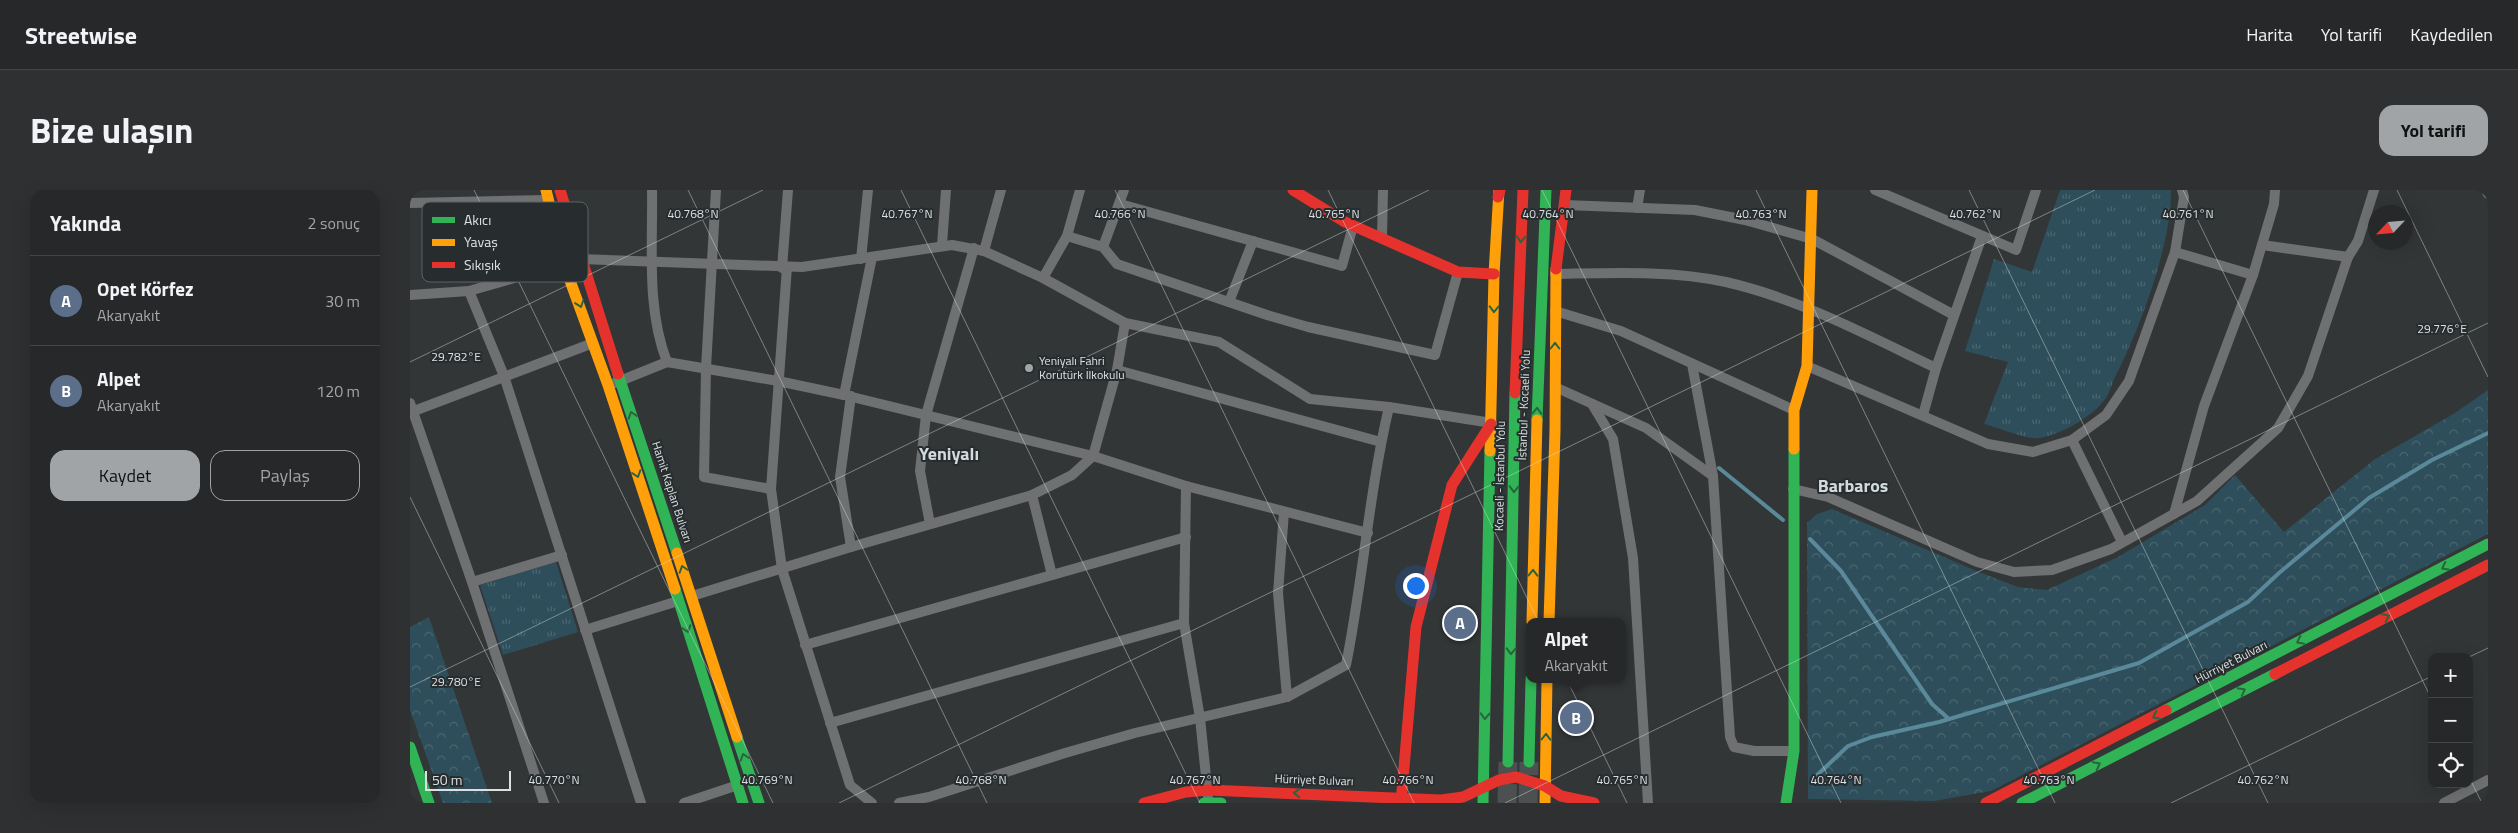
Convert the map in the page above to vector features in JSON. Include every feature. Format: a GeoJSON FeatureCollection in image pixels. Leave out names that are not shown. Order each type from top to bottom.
{"type":"FeatureCollection","features":[{"type":"Feature","properties":{"kind":"main road"},"geometry":{"type":"LineString","coordinates":[[1293,190],[1353,226],[1458,272],[1494,274]]}},
{"type":"Feature","properties":{"kind":"main road","name":"Kocaeli - İstanbul Yolu"},"geometry":{"type":"LineString","coordinates":[[1508,762],[1516,366],[1523,190]]}},
{"type":"Feature","properties":{"kind":"main road","name":"İstanbul - Kocaeli Yolu"},"geometry":{"type":"LineString","coordinates":[[1532,618],[1535,477],[1546,190]]}},
{"type":"Feature","properties":{"kind":"main road"},"geometry":{"type":"LineString","coordinates":[[1549,618],[1555,387],[1556,190]]}},
{"type":"Feature","properties":{"kind":"main road"},"geometry":{"type":"LineString","coordinates":[[1555,274],[1566,190]]}},
{"type":"Feature","properties":{"kind":"main road"},"geometry":{"type":"LineString","coordinates":[[1786,803],[1794,751],[1794,410],[1807,366],[1812,190]]}},
{"type":"Feature","properties":{"kind":"main road"},"geometry":{"type":"LineString","coordinates":[[1483,803],[1494,274],[1499,192]]}},
{"type":"Feature","properties":{"kind":"main road"},"geometry":{"type":"LineString","coordinates":[[572,282],[608,385],[743,803]]}},
{"type":"Feature","properties":{"kind":"main road","name":"Hamit Kaplan Bulvarı"},"geometry":{"type":"LineString","coordinates":[[588,282],[759,803]]}},
{"type":"Feature","properties":{"kind":"main road"},"geometry":{"type":"LineString","coordinates":[[1401,800],[1416,627],[1452,485],[1492,423]]}},
{"type":"Feature","properties":{"kind":"main road","name":"Hürriyet Bulvarı"},"geometry":{"type":"LineString","coordinates":[[1986,803],[2488,544]]}},
{"type":"Feature","properties":{"kind":"main road"},"geometry":{"type":"LineString","coordinates":[[2022,803],[2488,564]]}},
{"type":"Feature","properties":{"kind":"main road"},"geometry":{"type":"LineString","coordinates":[[1529,762],[1531,683]]}},
{"type":"Feature","properties":{"kind":"main road"},"geometry":{"type":"LineString","coordinates":[[1544,803],[1547,683]]}},
{"type":"Feature","properties":{"kind":"main road"},"geometry":{"type":"LineString","coordinates":[[410,747],[430,803]]}},
{"type":"Feature","properties":{"kind":"main road","name":"Hürriyet Bulvarı"},"geometry":{"type":"LineString","coordinates":[[1144,803],[1186,792],[1208,790],[1401,800],[1454,798],[1483,789],[1499,780],[1516,777],[1545,786],[1561,796],[1594,803]]}},
{"type":"Feature","properties":{"kind":"main road"},"geometry":{"type":"LineString","coordinates":[[1204,803],[1221,803]]}},
{"type":"Feature","properties":{"kind":"street"},"geometry":{"type":"LineString","coordinates":[[652,190],[655,322],[667,362]]}},
{"type":"Feature","properties":{"kind":"street"},"geometry":{"type":"LineString","coordinates":[[716,190],[706,368],[704,477],[771,490]]}},
{"type":"Feature","properties":{"kind":"street"},"geometry":{"type":"LineString","coordinates":[[788,190],[771,490],[782,569],[850,785],[872,803]]}},
{"type":"Feature","properties":{"kind":"street"},"geometry":{"type":"LineString","coordinates":[[851,547],[840,477],[848,395],[866,258],[868,190]]}},
{"type":"Feature","properties":{"kind":"street"},"geometry":{"type":"LineString","coordinates":[[942,245],[946,190]]}},
{"type":"Feature","properties":{"kind":"street"},"geometry":{"type":"LineString","coordinates":[[930,524],[920,471],[926,415],[979,249],[1001,190]]}},
{"type":"Feature","properties":{"kind":"street"},"geometry":{"type":"LineString","coordinates":[[1043,278],[1067,236],[1080,190]]}},
{"type":"Feature","properties":{"kind":"street"},"geometry":{"type":"LineString","coordinates":[[1103,247],[1124,190]]}},
{"type":"Feature","properties":{"kind":"street"},"geometry":{"type":"LineString","coordinates":[[1382,238],[1383,190]]}},
{"type":"Feature","properties":{"kind":"street"},"geometry":{"type":"LineString","coordinates":[[1637,208],[1640,190]]}},
{"type":"Feature","properties":{"kind":"street"},"geometry":{"type":"LineString","coordinates":[[1875,190],[2016,250],[2036,190]]}},
{"type":"Feature","properties":{"kind":"street"},"geometry":{"type":"LineString","coordinates":[[1807,366],[1988,444],[2033,452],[2072,440],[2106,415],[2129,381],[2175,252],[2184,197],[2182,190]]}},
{"type":"Feature","properties":{"kind":"street"},"geometry":{"type":"LineString","coordinates":[[2174,514],[2204,406],[2253,276],[2274,204],[2275,190]]}},
{"type":"Feature","properties":{"kind":"street"},"geometry":{"type":"LineString","coordinates":[[1793,489],[1828,497],[1977,562],[2014,572],[2052,570],[2111,549],[2197,501],[2278,428],[2308,376],[2348,257],[2358,241],[2374,190]]}},
{"type":"Feature","properties":{"kind":"street"},"geometry":{"type":"LineString","coordinates":[[2486,190],[2488,194]]}},
{"type":"Feature","properties":{"kind":"street"},"geometry":{"type":"LineString","coordinates":[[427,202],[547,195]]}},
{"type":"Feature","properties":{"kind":"street"},"geometry":{"type":"LineString","coordinates":[[1120,204],[1342,266],[1353,226]]}},
{"type":"Feature","properties":{"kind":"street"},"geometry":{"type":"LineString","coordinates":[[1565,205],[1695,210],[1745,220],[1812,239],[1954,315]]}},
{"type":"Feature","properties":{"kind":"street"},"geometry":{"type":"LineString","coordinates":[[1067,236],[1103,247],[1117,264],[1229,302],[1308,327],[1435,355],[1458,272]]}},
{"type":"Feature","properties":{"kind":"street"},"geometry":{"type":"LineString","coordinates":[[1923,415],[1936,368],[1982,236]]}},
{"type":"Feature","properties":{"kind":"street"},"geometry":{"type":"LineString","coordinates":[[1229,302],[1253,241]]}},
{"type":"Feature","properties":{"kind":"street"},"geometry":{"type":"LineString","coordinates":[[588,259],[785,268],[866,258],[942,245],[979,249],[1043,278],[1125,323],[1219,342],[1310,399],[1389,407],[1492,423]]}},
{"type":"Feature","properties":{"kind":"street"},"geometry":{"type":"LineString","coordinates":[[2262,245],[2348,257]]}},
{"type":"Feature","properties":{"kind":"street"},"geometry":{"type":"LineString","coordinates":[[2175,252],[2253,276]]}},
{"type":"Feature","properties":{"kind":"street"},"geometry":{"type":"LineString","coordinates":[[1555,274],[1642,272],[1724,282],[1808,307],[1936,368]]}},
{"type":"Feature","properties":{"kind":"street"},"geometry":{"type":"LineString","coordinates":[[410,295],[469,291],[499,282]]}},
{"type":"Feature","properties":{"kind":"street"},"geometry":{"type":"LineString","coordinates":[[469,291],[504,376],[641,803]]}},
{"type":"Feature","properties":{"kind":"street"},"geometry":{"type":"LineString","coordinates":[[1555,311],[1621,331],[1794,410]]}},
{"type":"Feature","properties":{"kind":"street"},"geometry":{"type":"LineString","coordinates":[[692,596],[851,547],[1032,495],[1072,475],[1093,456],[1117,370],[1125,323]]}},
{"type":"Feature","properties":{"kind":"street"},"geometry":{"type":"LineString","coordinates":[[544,803],[472,582],[412,407],[504,376],[593,342]]}},
{"type":"Feature","properties":{"kind":"street"},"geometry":{"type":"LineString","coordinates":[[608,385],[667,362],[778,381],[848,395],[1093,456],[1186,486],[1368,533]]}},
{"type":"Feature","properties":{"kind":"street"},"geometry":{"type":"LineString","coordinates":[[1692,364],[1713,476],[1730,737],[1734,747],[1743,749],[1794,751]]}},
{"type":"Feature","properties":{"kind":"street"},"geometry":{"type":"LineString","coordinates":[[1117,370],[1381,442]]}},
{"type":"Feature","properties":{"kind":"street"},"geometry":{"type":"LineString","coordinates":[[1555,387],[1646,428],[1713,476]]}},
{"type":"Feature","properties":{"kind":"street"},"geometry":{"type":"LineString","coordinates":[[1592,404],[1613,439],[1633,558],[1648,803]]}},
{"type":"Feature","properties":{"kind":"street"},"geometry":{"type":"LineString","coordinates":[[899,803],[930,800],[1065,753],[1287,697],[1346,666],[1381,442],[1389,407]]}},
{"type":"Feature","properties":{"kind":"street"},"geometry":{"type":"LineString","coordinates":[[2072,440],[2122,542]]}},
{"type":"Feature","properties":{"kind":"street"},"geometry":{"type":"LineString","coordinates":[[1186,486],[1184,622],[1200,718],[1209,802]]}},
{"type":"Feature","properties":{"kind":"street"},"geometry":{"type":"LineString","coordinates":[[1032,495],[1052,574]]}},
{"type":"Feature","properties":{"kind":"street"},"geometry":{"type":"LineString","coordinates":[[1284,512],[1278,593],[1287,697]]}},
{"type":"Feature","properties":{"kind":"street"},"geometry":{"type":"LineString","coordinates":[[805,644],[1186,538]]}},
{"type":"Feature","properties":{"kind":"street"},"geometry":{"type":"LineString","coordinates":[[472,582],[562,555]]}},
{"type":"Feature","properties":{"kind":"street"},"geometry":{"type":"LineString","coordinates":[[586,630],[678,601]]}},
{"type":"Feature","properties":{"kind":"street"},"geometry":{"type":"LineString","coordinates":[[830,722],[1184,622]]}},
{"type":"Feature","properties":{"kind":"street"},"geometry":{"type":"LineString","coordinates":[[2444,803],[2488,780]]}},
{"type":"Feature","properties":{"kind":"street"},"geometry":{"type":"LineString","coordinates":[[684,803],[698,801],[738,786]]}},
{"type":"Feature","properties":{"kind":"green space"},"geometry":{"type":"Polygon","coordinates":[[[2060,190],[2171,190],[2170,212],[2160,261],[2152,287],[2134,337],[2106,398],[2089,415],[2073,425],[2056,434],[2034,438],[1984,424],[2008,362],[1965,351],[1994,259],[2032,272],[2060,190]]]}},
{"type":"Feature","properties":{"kind":"green space"},"geometry":{"type":"Polygon","coordinates":[[[2488,390],[2488,534],[1991,791],[1934,801],[1808,799],[1807,523],[1817,514],[1832,509],[2018,587],[2047,590],[2118,557],[2205,505],[2235,475],[2284,532],[2375,459],[2455,413],[2488,390]]]}},
{"type":"Feature","properties":{"kind":"green space"},"geometry":{"type":"Polygon","coordinates":[[[556,562],[578,632],[503,655],[480,585],[556,562]]]}},
{"type":"Feature","properties":{"kind":"green space"},"geometry":{"type":"Polygon","coordinates":[[[429,617],[492,803],[443,803],[410,710],[410,627],[429,617]]]}},
{"type":"Feature","properties":{"kind":"waterway"},"geometry":{"type":"LineString","coordinates":[[1814,778],[1848,746],[1872,737],[1939,722],[2139,663],[2248,602],[2279,573],[2369,498],[2432,460],[2488,433]]}},
{"type":"Feature","properties":{"kind":"waterway"},"geometry":{"type":"LineString","coordinates":[[1719,468],[1783,520]]}},
{"type":"Feature","properties":{"kind":"waterway"},"geometry":{"type":"LineString","coordinates":[[1810,539],[1841,571],[1932,704],[1949,719]]}},
{"type":"Feature","properties":{"kind":"tunnel"},"geometry":{"type":"LineString","coordinates":[[1507,803],[1508,762]]}},
{"type":"Feature","properties":{"kind":"tunnel"},"geometry":{"type":"LineString","coordinates":[[1528,803],[1529,762]]}},
{"type":"Feature","properties":{"kind":"traffic: fast"},"geometry":{"type":"LineString","coordinates":[[1537,420],[1546,190]]}},
{"type":"Feature","properties":{"kind":"traffic: fast"},"geometry":{"type":"LineString","coordinates":[[618,374],[677,553]]}},
{"type":"Feature","properties":{"kind":"traffic: fast"},"geometry":{"type":"LineString","coordinates":[[1508,762],[1515,393]]}},
{"type":"Feature","properties":{"kind":"traffic: fast"},"geometry":{"type":"LineString","coordinates":[[1786,803],[1794,751],[1794,449]]}},
{"type":"Feature","properties":{"kind":"traffic: fast"},"geometry":{"type":"LineString","coordinates":[[1483,803],[1490,451]]}},
{"type":"Feature","properties":{"kind":"traffic: fast"},"geometry":{"type":"LineString","coordinates":[[2166,710],[2488,544]]}},
{"type":"Feature","properties":{"kind":"traffic: fast"},"geometry":{"type":"LineString","coordinates":[[675,589],[743,803]]}},
{"type":"Feature","properties":{"kind":"traffic: fast"},"geometry":{"type":"LineString","coordinates":[[2022,803],[2275,674]]}},
{"type":"Feature","properties":{"kind":"traffic: fast"},"geometry":{"type":"LineString","coordinates":[[1529,762],[1531,683]]}},
{"type":"Feature","properties":{"kind":"traffic: fast"},"geometry":{"type":"LineString","coordinates":[[737,737],[759,803]]}},
{"type":"Feature","properties":{"kind":"traffic: fast"},"geometry":{"type":"LineString","coordinates":[[410,747],[429,803]]}},
{"type":"Feature","properties":{"kind":"traffic: fast"},"geometry":{"type":"LineString","coordinates":[[1204,803],[1221,803]]}},
{"type":"Feature","properties":{"kind":"traffic: slow"},"geometry":{"type":"LineString","coordinates":[[546,190],[549,202]]}},
{"type":"Feature","properties":{"kind":"traffic: slow"},"geometry":{"type":"LineString","coordinates":[[1490,451],[1494,274],[1499,190]]}},
{"type":"Feature","properties":{"kind":"traffic: slow"},"geometry":{"type":"LineString","coordinates":[[1794,449],[1794,410],[1807,366],[1812,190]]}},
{"type":"Feature","properties":{"kind":"traffic: slow"},"geometry":{"type":"LineString","coordinates":[[1549,618],[1555,431],[1556,269]]}},
{"type":"Feature","properties":{"kind":"traffic: slow"},"geometry":{"type":"LineString","coordinates":[[571,282],[608,385],[675,589]]}},
{"type":"Feature","properties":{"kind":"traffic: slow"},"geometry":{"type":"LineString","coordinates":[[1532,618],[1537,420]]}},
{"type":"Feature","properties":{"kind":"traffic: slow"},"geometry":{"type":"LineString","coordinates":[[677,553],[737,737]]}},
{"type":"Feature","properties":{"kind":"traffic: slow"},"geometry":{"type":"LineString","coordinates":[[1545,803],[1547,683]]}},
{"type":"Feature","properties":{"kind":"traffic: jam"},"geometry":{"type":"LineString","coordinates":[[560,190],[564,202]]}},
{"type":"Feature","properties":{"kind":"traffic: jam"},"geometry":{"type":"LineString","coordinates":[[1293,190],[1345,222],[1458,272],[1494,274]]}},
{"type":"Feature","properties":{"kind":"traffic: jam"},"geometry":{"type":"LineString","coordinates":[[1498,197],[1500,190]]}},
{"type":"Feature","properties":{"kind":"traffic: jam"},"geometry":{"type":"LineString","coordinates":[[1515,393],[1523,190]]}},
{"type":"Feature","properties":{"kind":"traffic: jam"},"geometry":{"type":"LineString","coordinates":[[1556,269],[1566,190]]}},
{"type":"Feature","properties":{"kind":"traffic: jam"},"geometry":{"type":"LineString","coordinates":[[588,279],[618,374]]}},
{"type":"Feature","properties":{"kind":"traffic: jam"},"geometry":{"type":"LineString","coordinates":[[1401,803],[1416,627],[1452,485],[1491,424]]}},
{"type":"Feature","properties":{"kind":"traffic: jam"},"geometry":{"type":"LineString","coordinates":[[2275,674],[2488,565]]}},
{"type":"Feature","properties":{"kind":"traffic: jam"},"geometry":{"type":"LineString","coordinates":[[1986,803],[2166,710]]}},
{"type":"Feature","properties":{"kind":"traffic: jam"},"geometry":{"type":"LineString","coordinates":[[1144,803],[1186,792],[1208,790],[1441,800],[1463,797],[1499,780],[1516,777],[1545,786],[1561,796],[1594,803]]}},
{"type":"Feature","properties":{"kind":"place","name":"Yeniyalı Fahri Korutürk İlkokulu"},"geometry":{"type":"Point","coordinates":[1029,368]}},
{"type":"Feature","properties":{"kind":"place","name":"Opet Körfez"},"geometry":{"type":"Point","coordinates":[1460,623]}},
{"type":"Feature","properties":{"kind":"place","name":"Alpet"},"geometry":{"type":"Point","coordinates":[1576,718]}},
{"type":"Feature","properties":{"kind":"district","name":"Yeniyalı"},"geometry":{"type":"Point","coordinates":[949,454]}},
{"type":"Feature","properties":{"kind":"district","name":"Barbaros"},"geometry":{"type":"Point","coordinates":[1853,486]}}]}
